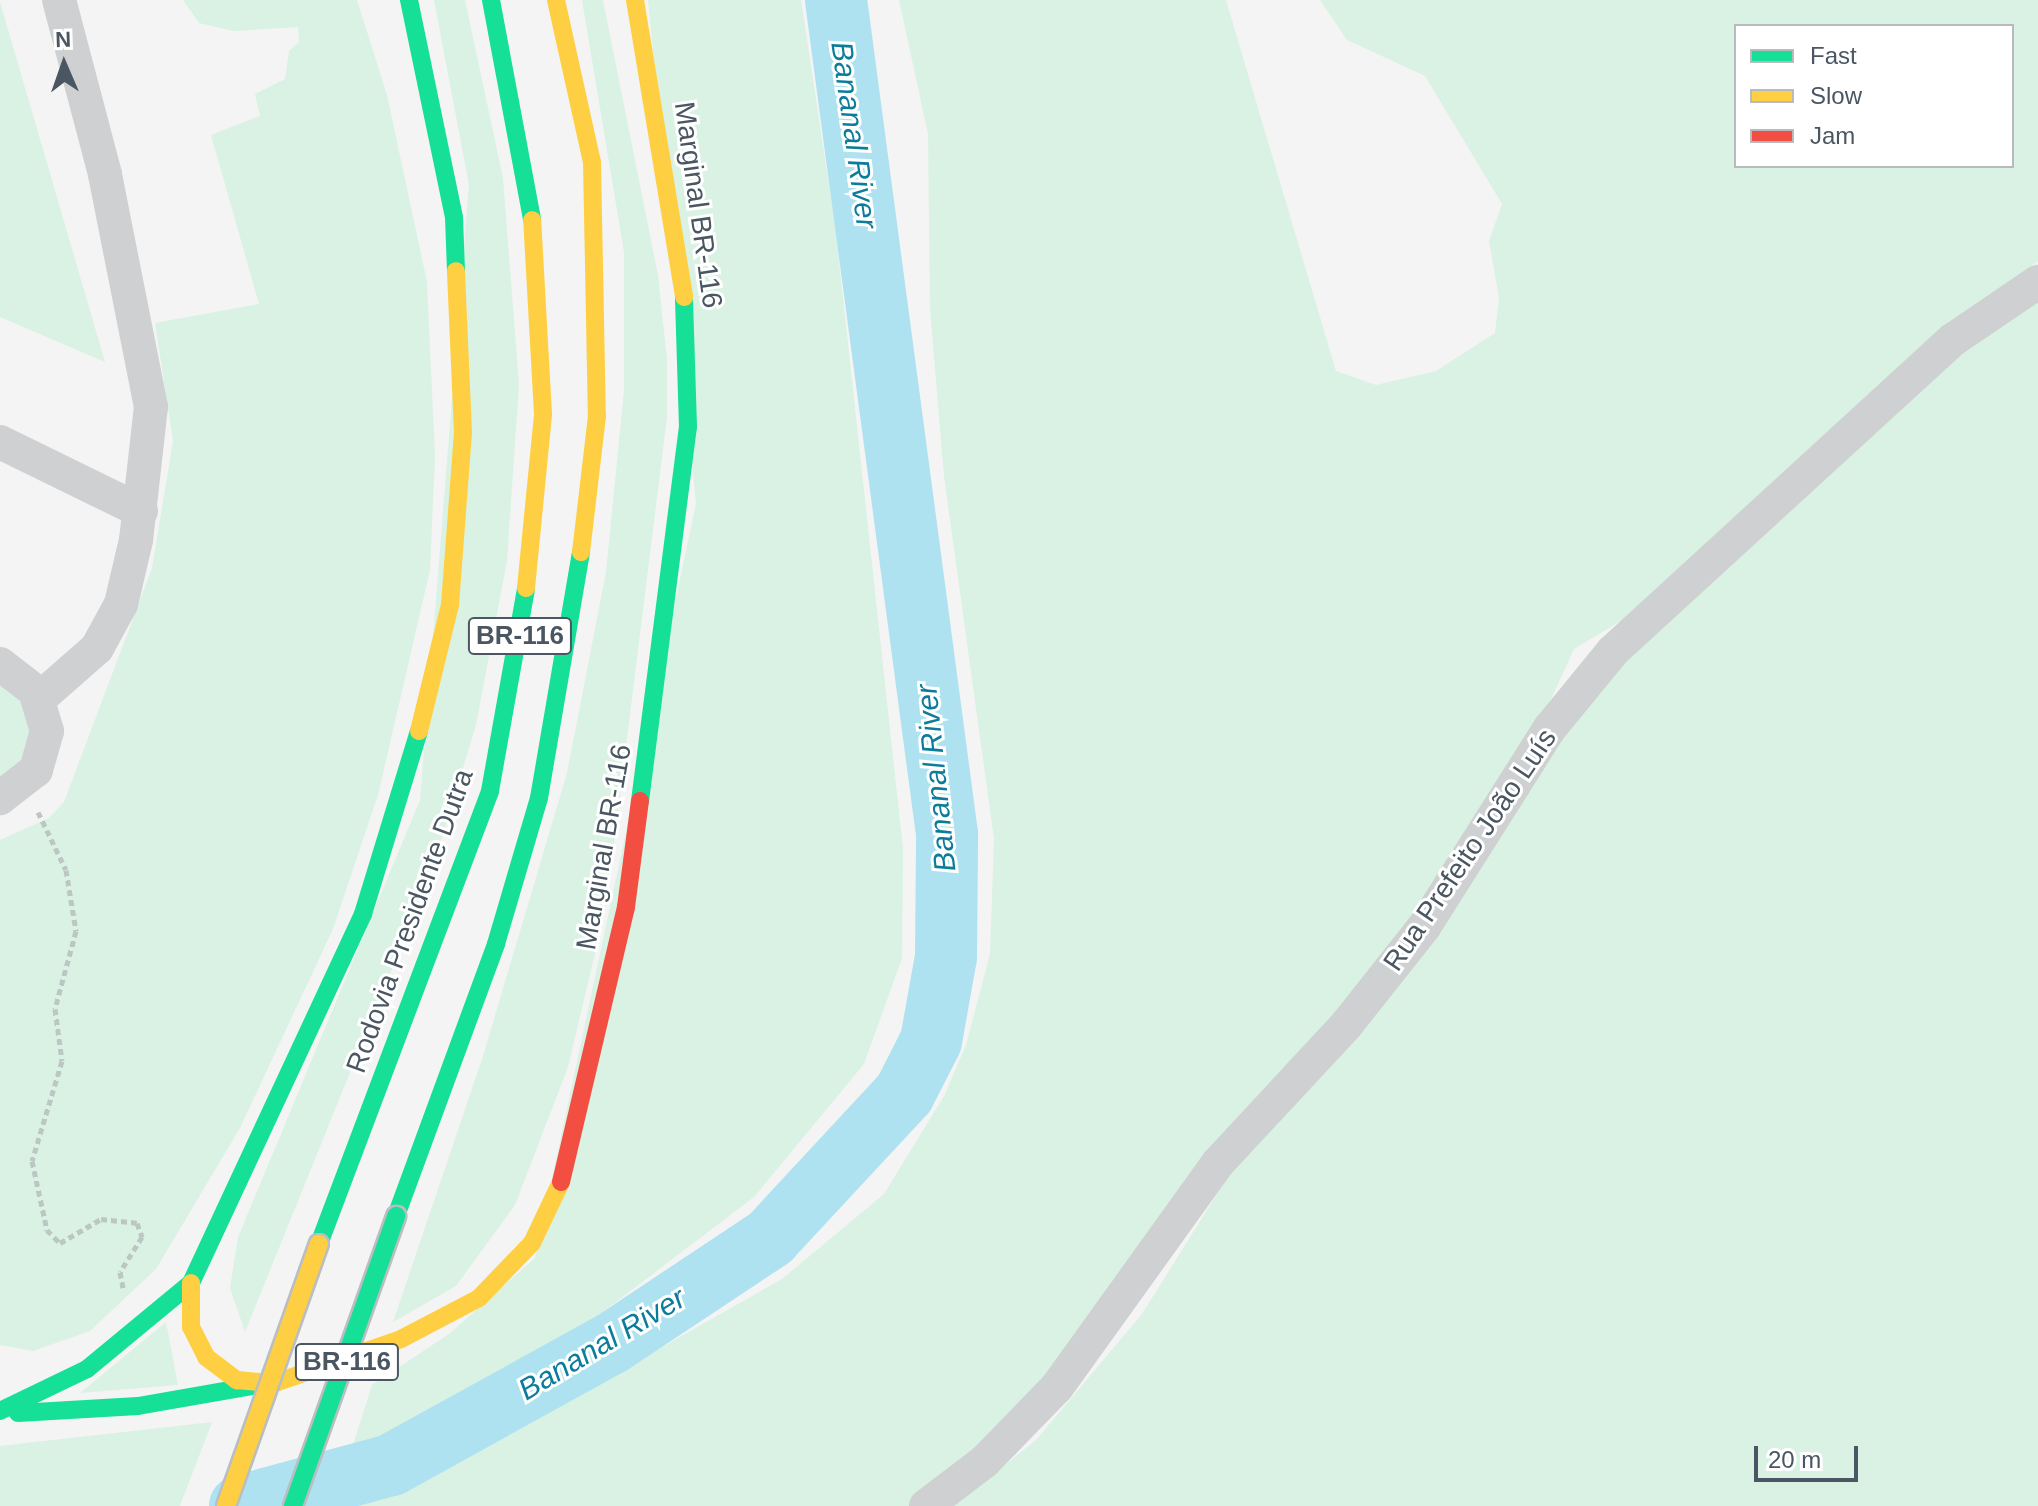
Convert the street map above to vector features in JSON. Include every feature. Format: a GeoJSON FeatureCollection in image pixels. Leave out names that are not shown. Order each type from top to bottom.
{"type":"FeatureCollection","features":[{"type":"Feature","properties":{"kind":"main road"},"geometry":{"type":"LineString","coordinates":[[0,1412],[87,1369],[191,1283],[363,914],[404,793],[450,605],[462,462],[460,290],[444,154],[409,0]]}},
{"type":"Feature","properties":{"kind":"main road","name":"Rodovia Presidente Dutra"},"geometry":{"type":"LineString","coordinates":[[226,1506],[319,1244],[490,791],[522,627],[543,414],[541,289],[526,168],[491,0]]}},
{"type":"Feature","properties":{"kind":"main road","name":"BR-116"},"geometry":{"type":"LineString","coordinates":[[293,1506],[496,944],[539,798],[571,635],[597,416],[592,162],[556,0]]}},
{"type":"Feature","properties":{"kind":"main road","name":"Marginal BR-116"},"geometry":{"type":"LineString","coordinates":[[0,1412],[138,1406],[258,1385],[401,1339],[498,1282],[547,1216],[580,1118],[628,892],[688,427],[687,313],[635,0]]}},
{"type":"Feature","properties":{"kind":"main road"},"geometry":{"type":"LineString","coordinates":[[191,1283],[200,1351],[229,1375],[258,1385]]}},
{"type":"Feature","properties":{"kind":"street"},"geometry":{"type":"LineString","coordinates":[[39,699],[109,629],[141,511],[151,407],[145,358],[59,0]]}},
{"type":"Feature","properties":{"kind":"street","name":"Rua Prefeito João Luís"},"geometry":{"type":"LineString","coordinates":[[926,1506],[985,1461],[1057,1387],[1218,1163],[1347,1024],[1424,927],[1550,728],[1613,651],[1954,339],[2038,282]]}},
{"type":"Feature","properties":{"kind":"street"},"geometry":{"type":"LineString","coordinates":[[0,442],[141,511]]}},
{"type":"Feature","properties":{"kind":"street"},"geometry":{"type":"LineString","coordinates":[[0,664],[39,699],[45,747],[9,793]]}},
{"type":"Feature","properties":{"kind":"path"},"geometry":{"type":"LineString","coordinates":[[9,793],[63,862],[76,931],[55,1009],[62,1061],[31,1157],[46,1226],[64,1245],[92,1221],[134,1220],[142,1242],[119,1280],[132,1289]]}},
{"type":"Feature","properties":{"kind":"green space"},"geometry":{"type":"Polygon","coordinates":[[[183,0],[357,0],[387,95],[427,282],[435,456],[430,570],[378,795],[333,929],[240,1128],[156,1269],[90,1331],[33,1351],[0,1345],[0,840],[49,818],[64,802],[152,568],[173,441],[155,323],[259,304],[211,135],[260,116],[255,94],[285,79],[289,51],[299,42],[298,27],[234,31],[199,23],[183,0]]]}},
{"type":"Feature","properties":{"kind":"green space"},"geometry":{"type":"Polygon","coordinates":[[[434,0],[465,0],[503,178],[519,385],[507,561],[476,725],[432,870],[245,1332],[230,1288],[238,1237],[420,800],[469,185],[434,0]]]}},
{"type":"Feature","properties":{"kind":"green space"},"geometry":{"type":"Polygon","coordinates":[[[582,0],[603,0],[658,275],[667,360],[667,417],[606,907],[568,1067],[515,1205],[456,1286],[393,1322],[483,1056],[567,773],[606,572],[624,391],[624,252],[582,0]]]}},
{"type":"Feature","properties":{"kind":"green space"},"geometry":{"type":"Polygon","coordinates":[[[648,0],[801,0],[835,224],[903,849],[902,958],[864,1064],[754,1197],[541,1359],[347,1464],[372,1385],[449,1334],[535,1258],[696,504],[648,0]]]}},
{"type":"Feature","properties":{"kind":"green space"},"geometry":{"type":"Polygon","coordinates":[[[899,0],[1226,0],[1336,371],[1376,385],[1436,371],[1495,333],[1499,298],[1489,241],[1502,204],[1425,76],[1347,40],[1320,0],[2038,0],[2038,261],[1940,334],[1629,616],[1574,649],[1542,719],[1428,906],[1014,1419],[911,1506],[331,1506],[521,1427],[782,1279],[884,1194],[944,1096],[966,1045],[990,954],[994,839],[944,476],[930,309],[928,134],[899,0]]]}},
{"type":"Feature","properties":{"kind":"green space"},"geometry":{"type":"Polygon","coordinates":[[[0,2],[105,362],[0,317],[0,2]]]}},
{"type":"Feature","properties":{"kind":"green space"},"geometry":{"type":"Polygon","coordinates":[[[2038,294],[2038,1506],[954,1506],[1036,1440],[1142,1314],[1227,1178],[1591,691],[1890,410],[2038,294]]]}},
{"type":"Feature","properties":{"kind":"green space"},"geometry":{"type":"Polygon","coordinates":[[[0,673],[20,686],[37,747],[0,788],[0,673]]]}},
{"type":"Feature","properties":{"kind":"green space"},"geometry":{"type":"Polygon","coordinates":[[[166,1322],[178,1385],[80,1393],[166,1322]]]}},
{"type":"Feature","properties":{"kind":"green space"},"geometry":{"type":"Polygon","coordinates":[[[212,1422],[180,1506],[0,1506],[0,1446],[212,1422]]]}},
{"type":"Feature","properties":{"kind":"waterway","name":"Bananal River"},"geometry":{"type":"LineString","coordinates":[[240,1506],[391,1465],[612,1343],[770,1238],[904,1094],[931,1041],[946,957],[947,834],[836,0]]}},
{"type":"Feature","properties":{"kind":"traffic: fast"},"geometry":{"type":"LineString","coordinates":[[409,0],[454,217],[456,271]]}},
{"type":"Feature","properties":{"kind":"traffic: fast"},"geometry":{"type":"LineString","coordinates":[[491,0],[532,220]]}},
{"type":"Feature","properties":{"kind":"traffic: fast"},"geometry":{"type":"LineString","coordinates":[[640,801],[688,427],[684,297]]}},
{"type":"Feature","properties":{"kind":"traffic: fast"},"geometry":{"type":"LineString","coordinates":[[396,1216],[496,944],[539,798],[581,552]]}},
{"type":"Feature","properties":{"kind":"traffic: fast"},"geometry":{"type":"LineString","coordinates":[[319,1244],[490,791],[526,588]]}},
{"type":"Feature","properties":{"kind":"traffic: fast"},"geometry":{"type":"LineString","coordinates":[[0,1411],[87,1369],[191,1283],[363,914],[419,731]]}},
{"type":"Feature","properties":{"kind":"traffic: fast"},"geometry":{"type":"LineString","coordinates":[[293,1506],[396,1216]]}},
{"type":"Feature","properties":{"kind":"traffic: fast"},"geometry":{"type":"LineString","coordinates":[[18,1413],[138,1406],[258,1385]]}},
{"type":"Feature","properties":{"kind":"traffic: slow"},"geometry":{"type":"LineString","coordinates":[[556,0],[592,162],[597,416],[581,552]]}},
{"type":"Feature","properties":{"kind":"traffic: slow"},"geometry":{"type":"LineString","coordinates":[[635,0],[684,297]]}},
{"type":"Feature","properties":{"kind":"traffic: slow"},"geometry":{"type":"LineString","coordinates":[[526,588],[543,414],[532,220]]}},
{"type":"Feature","properties":{"kind":"traffic: slow"},"geometry":{"type":"LineString","coordinates":[[419,731],[450,605],[463,433],[456,271]]}},
{"type":"Feature","properties":{"kind":"traffic: slow"},"geometry":{"type":"LineString","coordinates":[[191,1283],[191,1327],[206,1357],[237,1380],[275,1383],[401,1339],[479,1298],[532,1243],[561,1182]]}},
{"type":"Feature","properties":{"kind":"traffic: slow"},"geometry":{"type":"LineString","coordinates":[[226,1506],[319,1244]]}},
{"type":"Feature","properties":{"kind":"traffic: jam"},"geometry":{"type":"LineString","coordinates":[[561,1182],[626,907],[640,801]]}}]}
